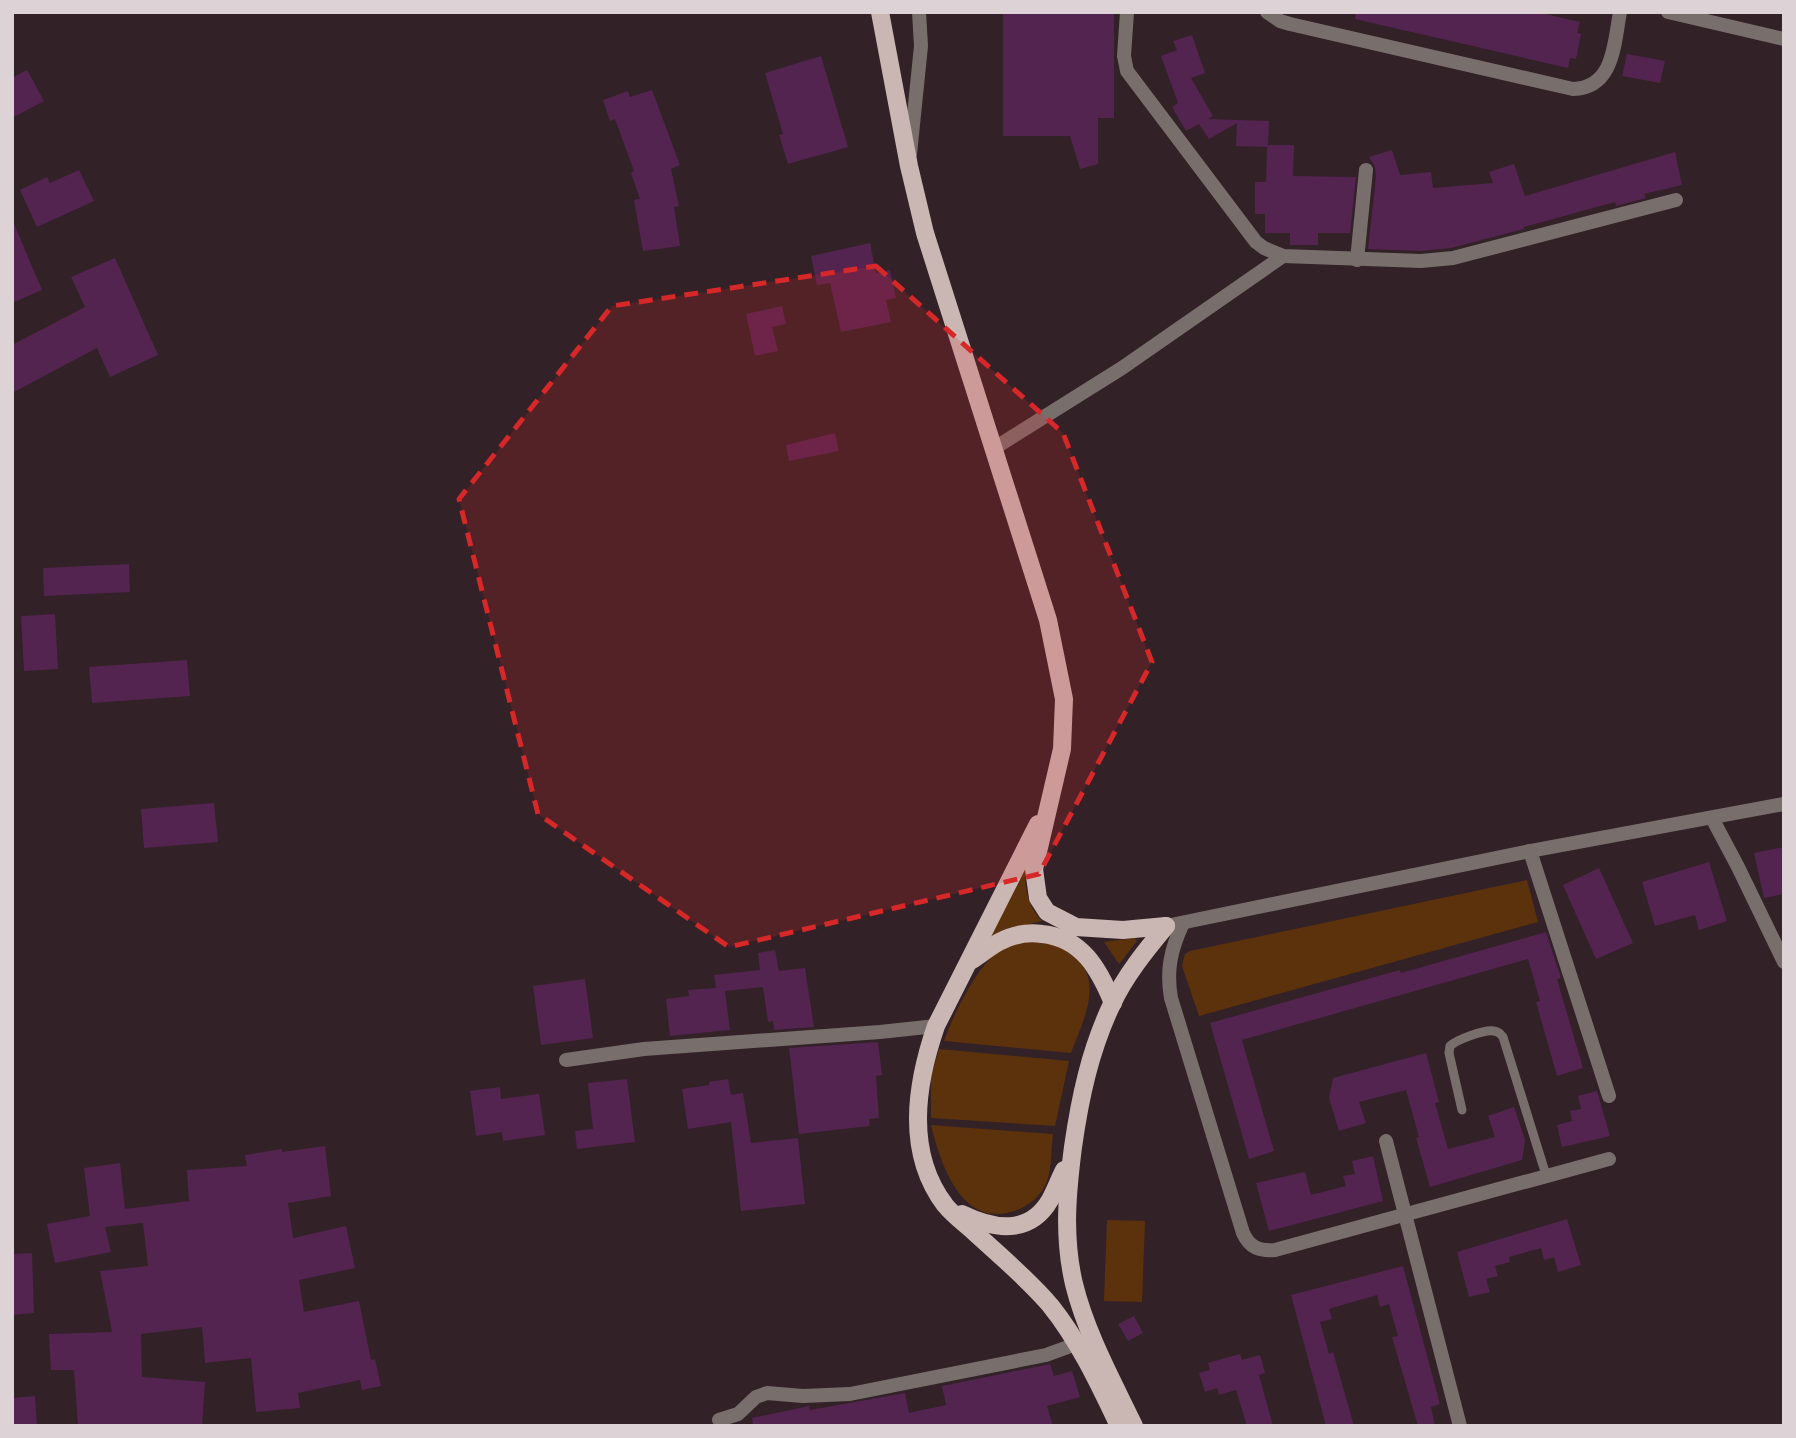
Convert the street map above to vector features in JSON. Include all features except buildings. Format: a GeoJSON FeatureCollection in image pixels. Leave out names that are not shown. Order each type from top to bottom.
{"type":"FeatureCollection","features":[{"type":"Feature","properties":{"kind":"main road"},"geometry":{"type":"LineString","coordinates":[[880,12],[909,166],[929,246],[1048,620],[1064,698],[1062,749],[1034,869],[1038,898],[1047,912],[1073,935],[1100,975],[1113,1003]]}},
{"type":"Feature","properties":{"kind":"main road"},"geometry":{"type":"LineString","coordinates":[[1050,799],[936,1026],[919,1088],[917,1117],[931,1182],[946,1206],[1085,1341],[1134,1426]]}},
{"type":"Feature","properties":{"kind":"main road"},"geometry":{"type":"LineString","coordinates":[[969,962],[999,942],[1023,934],[1073,935],[1175,925]]}},
{"type":"Feature","properties":{"kind":"main road"},"geometry":{"type":"LineString","coordinates":[[1119,1426],[1102,1390],[1085,1341],[1068,1247],[1066,1207],[1080,1098],[1113,1003],[1136,965],[1175,925]]}},
{"type":"Feature","properties":{"kind":"main road"},"geometry":{"type":"LineString","coordinates":[[946,1206],[986,1225],[999,1227],[1021,1224],[1043,1210],[1073,1153]]}},
{"type":"Feature","properties":{"kind":"street"},"geometry":{"type":"LineString","coordinates":[[909,166],[921,46],[919,12]]}},
{"type":"Feature","properties":{"kind":"street"},"geometry":{"type":"LineString","coordinates":[[1127,12],[1124,56],[1127,71],[1256,242],[1283,256],[1422,261],[1453,258],[1676,200]]}},
{"type":"Feature","properties":{"kind":"street"},"geometry":{"type":"LineString","coordinates":[[1267,12],[1290,24],[1573,89],[1592,86],[1606,73],[1620,12]]}},
{"type":"Feature","properties":{"kind":"street"},"geometry":{"type":"LineString","coordinates":[[1668,12],[1784,38]]}},
{"type":"Feature","properties":{"kind":"street"},"geometry":{"type":"LineString","coordinates":[[1357,260],[1366,170]]}},
{"type":"Feature","properties":{"kind":"street"},"geometry":{"type":"LineString","coordinates":[[993,449],[1122,368],[1283,256]]}},
{"type":"Feature","properties":{"kind":"street"},"geometry":{"type":"LineString","coordinates":[[1609,1159],[1275,1250],[1254,1248],[1247,1241],[1171,998],[1168,969],[1175,925],[1530,851],[1784,804]]}},
{"type":"Feature","properties":{"kind":"street"},"geometry":{"type":"LineString","coordinates":[[1712,818],[1784,962]]}},
{"type":"Feature","properties":{"kind":"street"},"geometry":{"type":"LineString","coordinates":[[1530,851],[1609,1096]]}},
{"type":"Feature","properties":{"kind":"street"},"geometry":{"type":"LineString","coordinates":[[566,1060],[644,1049],[936,1026]]}},
{"type":"Feature","properties":{"kind":"street"},"geometry":{"type":"LineString","coordinates":[[1386,1141],[1460,1426]]}},
{"type":"Feature","properties":{"kind":"street"},"geometry":{"type":"LineString","coordinates":[[719,1420],[738,1414],[756,1397],[767,1392],[803,1396],[850,1394],[1046,1355],[1085,1341]]}},
{"type":"Feature","properties":{"kind":"lane"},"geometry":{"type":"LineString","coordinates":[[1462,1110],[1449,1053],[1450,1046],[1458,1040],[1490,1031],[1497,1032],[1503,1038],[1546,1175]]}},
{"type":"Feature","properties":{"kind":"highlighted area"},"geometry":{"type":"Polygon","coordinates":[[[876,266],[1063,433],[1152,662],[1039,874],[729,947],[538,814],[459,499],[612,306],[876,266]]]}},
{"type":"Feature","properties":{"kind":"shaded area"},"geometry":{"type":"Polygon","coordinates":[[[1028,863],[1027,894],[1042,921],[1005,930],[987,942],[1028,863]]]}},
{"type":"Feature","properties":{"kind":"shaded area"},"geometry":{"type":"Polygon","coordinates":[[[1527,880],[1538,922],[1199,1016],[1182,966],[1185,954],[1190,951],[1527,880]]]}},
{"type":"Feature","properties":{"kind":"shaded area"},"geometry":{"type":"Polygon","coordinates":[[[1135,938],[1137,941],[1119,964],[1104,942],[1135,938]]]}},
{"type":"Feature","properties":{"kind":"shaded area"},"geometry":{"type":"Polygon","coordinates":[[[1027,939],[1064,948],[1078,959],[1086,971],[1089,984],[1087,1010],[1071,1053],[944,1041],[960,1004],[992,956],[1004,947],[1027,939]]]}},
{"type":"Feature","properties":{"kind":"shaded area"},"geometry":{"type":"Polygon","coordinates":[[[939,1049],[1069,1061],[1055,1126],[931,1118],[931,1077],[939,1049]]]}},
{"type":"Feature","properties":{"kind":"shaded area"},"geometry":{"type":"Polygon","coordinates":[[[931,1125],[1053,1134],[1050,1170],[1045,1186],[1035,1199],[1017,1210],[998,1214],[982,1211],[968,1203],[948,1175],[931,1125]]]}},
{"type":"Feature","properties":{"kind":"shaded area"},"geometry":{"type":"Polygon","coordinates":[[[1107,1220],[1145,1221],[1142,1302],[1104,1301],[1107,1220]]]}}]}
